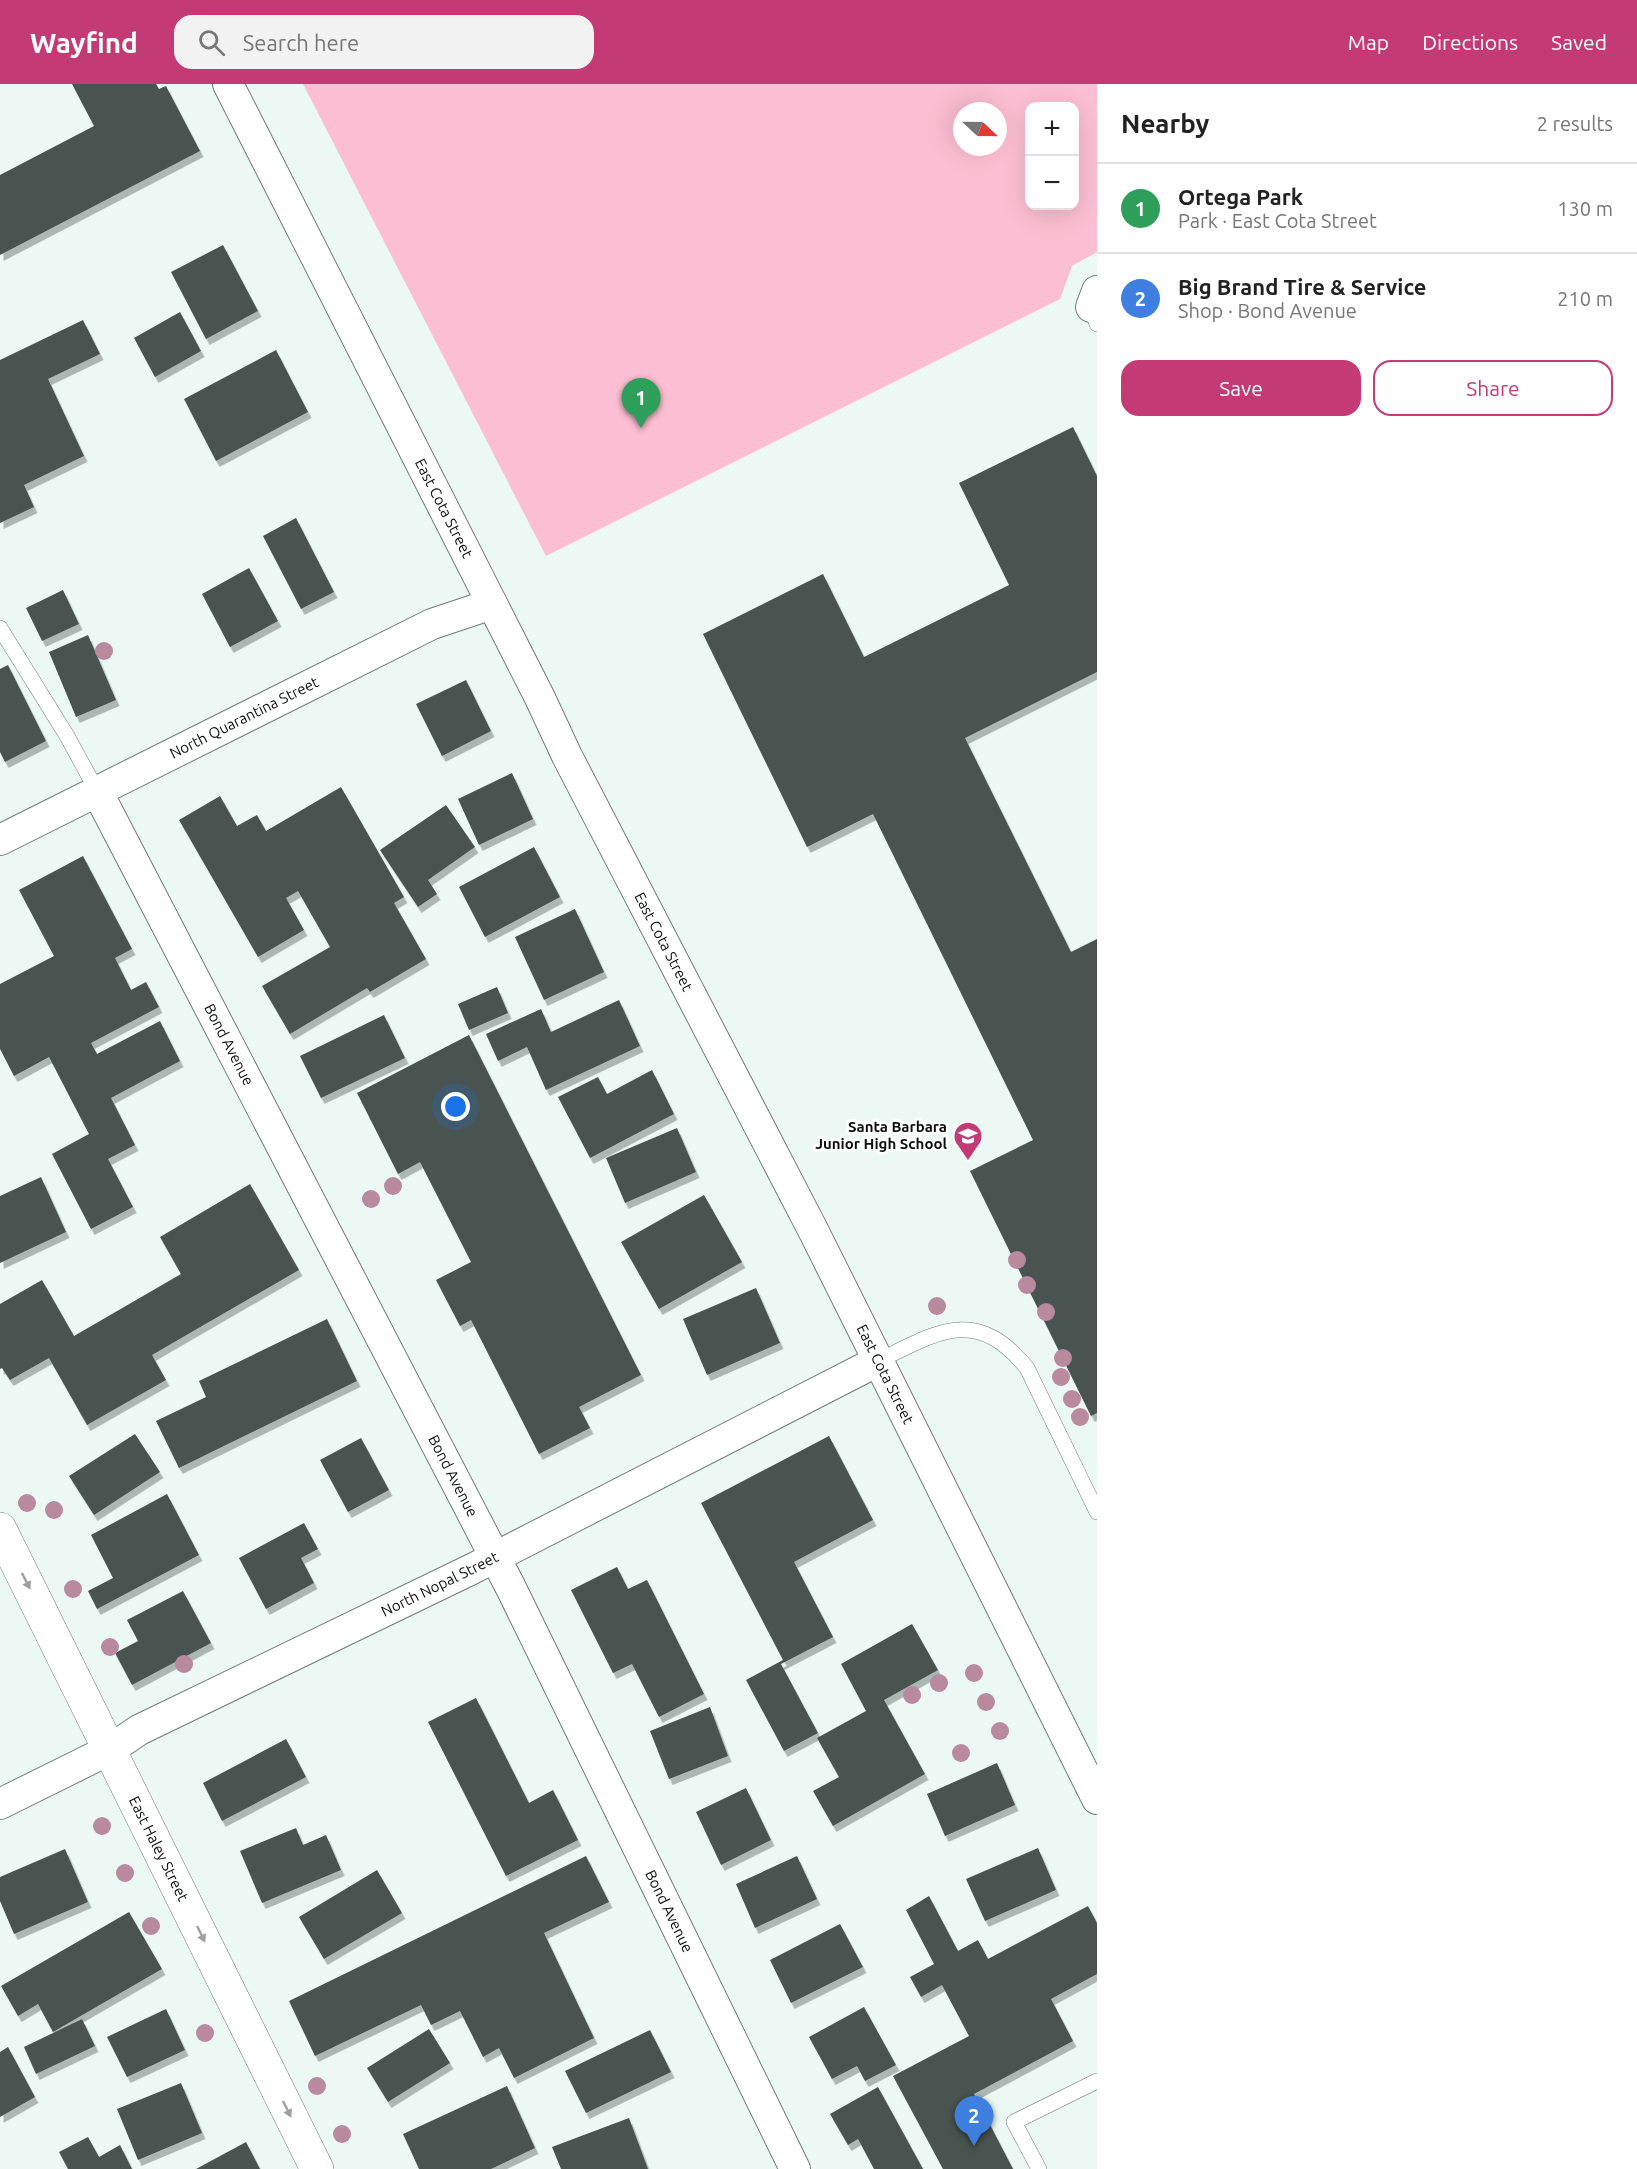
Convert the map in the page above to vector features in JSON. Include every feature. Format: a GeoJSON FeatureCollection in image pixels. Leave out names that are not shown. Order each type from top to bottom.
{"type":"FeatureCollection","features":[{"type":"Feature","properties":{"kind":"street","name":"East Cota Street"},"geometry":{"type":"LineString","coordinates":[[228,84],[878,1361],[1097,1799]]}},
{"type":"Feature","properties":{"kind":"street","name":"North Quarantina Street"},"geometry":{"type":"LineString","coordinates":[[0,840],[432,624],[492,604]]}},
{"type":"Feature","properties":{"kind":"street","name":"Bond Avenue"},"geometry":{"type":"LineString","coordinates":[[97,791],[493,1558],[511,1588],[795,2169]]}},
{"type":"Feature","properties":{"kind":"street","name":"North Nopal Street"},"geometry":{"type":"LineString","coordinates":[[0,1804],[111,1749],[139,1730],[493,1558],[878,1361]]}},
{"type":"Feature","properties":{"kind":"street","name":"East Haley Street"},"geometry":{"type":"LineString","coordinates":[[0,1529],[111,1749],[316,2169]]}},
{"type":"Feature","properties":{"kind":"lane"},"geometry":{"type":"LineString","coordinates":[[0,628],[67,736],[97,791]]}},
{"type":"Feature","properties":{"kind":"lane"},"geometry":{"type":"LineString","coordinates":[[878,1361],[945,1330],[973,1331],[997,1338],[1012,1350],[1028,1368],[1097,1512]]}},
{"type":"Feature","properties":{"kind":"lane"},"geometry":{"type":"LineString","coordinates":[[1039,2169],[1014,2122],[1097,2081]]}},
{"type":"Feature","properties":{"kind":"shaded area"},"geometry":{"type":"Polygon","coordinates":[[[303,84],[1097,84],[1097,252],[1072,266],[1060,299],[546,556],[303,84]]]}},
{"type":"Feature","properties":{"kind":"building"},"geometry":{"type":"Polygon","coordinates":[[[72,84],[156,84],[159,89],[166,86],[200,151],[0,255],[0,175],[94,126],[72,84]]]}},
{"type":"Feature","properties":{"kind":"building"},"geometry":{"type":"Polygon","coordinates":[[[223,245],[258,311],[206,339],[171,272],[223,245]]]}},
{"type":"Feature","properties":{"kind":"building"},"geometry":{"type":"Polygon","coordinates":[[[180,312],[201,351],[155,377],[134,338],[180,312]]]}},
{"type":"Feature","properties":{"kind":"building"},"geometry":{"type":"Polygon","coordinates":[[[83,320],[100,354],[48,379],[84,456],[24,485],[34,507],[0,523],[0,360],[83,320]]]}},
{"type":"Feature","properties":{"kind":"building"},"geometry":{"type":"Polygon","coordinates":[[[276,350],[308,412],[216,461],[184,399],[276,350]]]}},
{"type":"Feature","properties":{"kind":"building"},"geometry":{"type":"Polygon","coordinates":[[[1073,427],[1097,476],[1097,672],[965,738],[1071,952],[1097,939],[1097,1413],[1091,1416],[970,1171],[1033,1140],[873,814],[807,847],[703,634],[823,574],[864,657],[1009,585],[959,483],[1073,427]]]}},
{"type":"Feature","properties":{"kind":"building"},"geometry":{"type":"Polygon","coordinates":[[[296,518],[334,592],[301,609],[263,536],[296,518]]]}},
{"type":"Feature","properties":{"kind":"building"},"geometry":{"type":"Polygon","coordinates":[[[249,568],[278,621],[230,647],[202,594],[249,568]]]}},
{"type":"Feature","properties":{"kind":"building"},"geometry":{"type":"Polygon","coordinates":[[[63,590],[79,624],[42,641],[26,608],[63,590]]]}},
{"type":"Feature","properties":{"kind":"building"},"geometry":{"type":"Polygon","coordinates":[[[88,635],[116,700],[76,717],[49,652],[88,635]]]}},
{"type":"Feature","properties":{"kind":"building"},"geometry":{"type":"Polygon","coordinates":[[[8,665],[46,741],[5,762],[0,752],[0,669],[8,665]]]}},
{"type":"Feature","properties":{"kind":"building"},"geometry":{"type":"Polygon","coordinates":[[[466,680],[491,731],[442,756],[416,704],[466,680]]]}},
{"type":"Feature","properties":{"kind":"building"},"geometry":{"type":"Polygon","coordinates":[[[512,773],[533,819],[479,845],[458,799],[512,773]]]}},
{"type":"Feature","properties":{"kind":"building"},"geometry":{"type":"Polygon","coordinates":[[[341,787],[404,897],[394,903],[426,959],[370,992],[367,988],[290,1034],[262,986],[330,947],[298,891],[286,898],[304,930],[258,957],[179,820],[220,796],[237,826],[257,815],[266,831],[341,787]]]}},
{"type":"Feature","properties":{"kind":"building"},"geometry":{"type":"Polygon","coordinates":[[[446,805],[475,847],[428,880],[437,894],[418,907],[380,850],[446,805]]]}},
{"type":"Feature","properties":{"kind":"building"},"geometry":{"type":"Polygon","coordinates":[[[534,847],[560,897],[485,937],[459,887],[534,847]]]}},
{"type":"Feature","properties":{"kind":"building"},"geometry":{"type":"Polygon","coordinates":[[[83,856],[132,949],[115,958],[131,990],[146,982],[159,1007],[91,1043],[97,1054],[160,1021],[180,1061],[111,1098],[135,1145],[108,1159],[133,1207],[91,1229],[52,1154],[89,1134],[49,1057],[14,1076],[0,1049],[0,984],[54,956],[19,890],[83,856]]]}},
{"type":"Feature","properties":{"kind":"building"},"geometry":{"type":"Polygon","coordinates":[[[575,909],[604,972],[544,1000],[515,937],[575,909]]]}},
{"type":"Feature","properties":{"kind":"building"},"geometry":{"type":"Polygon","coordinates":[[[497,987],[508,1013],[469,1030],[458,1004],[497,987]]]}},
{"type":"Feature","properties":{"kind":"building"},"geometry":{"type":"Polygon","coordinates":[[[619,1000],[640,1046],[546,1090],[527,1047],[498,1061],[486,1034],[541,1009],[551,1032],[619,1000]]]}},
{"type":"Feature","properties":{"kind":"building"},"geometry":{"type":"Polygon","coordinates":[[[384,1015],[405,1058],[321,1098],[300,1056],[384,1015]]]}},
{"type":"Feature","properties":{"kind":"building"},"geometry":{"type":"Polygon","coordinates":[[[469,1035],[641,1375],[579,1407],[590,1428],[539,1454],[471,1320],[460,1326],[436,1280],[471,1262],[420,1162],[398,1174],[357,1093],[469,1035]]]}},
{"type":"Feature","properties":{"kind":"building"},"geometry":{"type":"Polygon","coordinates":[[[652,1070],[674,1114],[590,1158],[558,1097],[598,1077],[607,1094],[652,1070]]]}},
{"type":"Feature","properties":{"kind":"building"},"geometry":{"type":"Polygon","coordinates":[[[677,1128],[696,1172],[625,1203],[606,1158],[677,1128]]]}},
{"type":"Feature","properties":{"kind":"building"},"geometry":{"type":"Polygon","coordinates":[[[41,1177],[66,1232],[0,1263],[0,1196],[41,1177]]]}},
{"type":"Feature","properties":{"kind":"building"},"geometry":{"type":"Polygon","coordinates":[[[250,1184],[299,1270],[152,1355],[166,1380],[87,1425],[49,1358],[10,1380],[2,1368],[0,1369],[0,1304],[42,1280],[74,1336],[181,1274],[160,1237],[250,1184]]]}},
{"type":"Feature","properties":{"kind":"building"},"geometry":{"type":"Polygon","coordinates":[[[704,1195],[742,1262],[659,1309],[621,1242],[704,1195]]]}},
{"type":"Feature","properties":{"kind":"building"},"geometry":{"type":"Polygon","coordinates":[[[756,1288],[780,1343],[707,1375],[683,1319],[756,1288]]]}},
{"type":"Feature","properties":{"kind":"building"},"geometry":{"type":"Polygon","coordinates":[[[327,1319],[357,1381],[179,1468],[156,1421],[206,1397],[199,1381],[327,1319]]]}},
{"type":"Feature","properties":{"kind":"building"},"geometry":{"type":"Polygon","coordinates":[[[135,1434],[160,1472],[94,1515],[69,1476],[135,1434]]]}},
{"type":"Feature","properties":{"kind":"building"},"geometry":{"type":"Polygon","coordinates":[[[829,1436],[873,1520],[794,1562],[833,1637],[781,1664],[818,1733],[784,1751],[746,1680],[783,1660],[701,1503],[829,1436]]]}},
{"type":"Feature","properties":{"kind":"building"},"geometry":{"type":"Polygon","coordinates":[[[361,1438],[389,1490],[348,1512],[320,1460],[361,1438]]]}},
{"type":"Feature","properties":{"kind":"building"},"geometry":{"type":"Polygon","coordinates":[[[167,1494],[199,1555],[97,1609],[88,1591],[113,1578],[91,1535],[167,1494]]]}},
{"type":"Feature","properties":{"kind":"building"},"geometry":{"type":"Polygon","coordinates":[[[304,1523],[318,1549],[301,1558],[314,1583],[266,1609],[239,1558],[304,1523]]]}},
{"type":"Feature","properties":{"kind":"building"},"geometry":{"type":"Polygon","coordinates":[[[617,1567],[628,1589],[647,1580],[704,1694],[659,1717],[632,1664],[613,1673],[571,1590],[617,1567]]]}},
{"type":"Feature","properties":{"kind":"building"},"geometry":{"type":"Polygon","coordinates":[[[183,1591],[211,1643],[132,1685],[115,1653],[138,1641],[127,1620],[183,1591]]]}},
{"type":"Feature","properties":{"kind":"building"},"geometry":{"type":"Polygon","coordinates":[[[912,1624],[938,1670],[884,1700],[925,1774],[833,1826],[813,1791],[839,1777],[817,1738],[866,1711],[841,1664],[912,1624]]]}},
{"type":"Feature","properties":{"kind":"building"},"geometry":{"type":"Polygon","coordinates":[[[476,1698],[529,1803],[553,1790],[578,1840],[506,1876],[428,1722],[476,1698]]]}},
{"type":"Feature","properties":{"kind":"building"},"geometry":{"type":"Polygon","coordinates":[[[710,1707],[728,1756],[669,1779],[650,1731],[710,1707]]]}},
{"type":"Feature","properties":{"kind":"building"},"geometry":{"type":"Polygon","coordinates":[[[286,1739],[306,1777],[222,1821],[203,1783],[286,1739]]]}},
{"type":"Feature","properties":{"kind":"building"},"geometry":{"type":"Polygon","coordinates":[[[997,1763],[1015,1805],[945,1836],[927,1794],[997,1763]]]}},
{"type":"Feature","properties":{"kind":"building"},"geometry":{"type":"Polygon","coordinates":[[[746,1788],[771,1840],[721,1865],[696,1812],[746,1788]]]}},
{"type":"Feature","properties":{"kind":"building"},"geometry":{"type":"Polygon","coordinates":[[[296,1828],[303,1845],[326,1835],[341,1870],[262,1903],[240,1851],[296,1828]]]}},
{"type":"Feature","properties":{"kind":"building"},"geometry":{"type":"Polygon","coordinates":[[[1038,1848],[1056,1890],[985,1921],[966,1879],[1038,1848]]]}},
{"type":"Feature","properties":{"kind":"building"},"geometry":{"type":"Polygon","coordinates":[[[65,1849],[88,1902],[14,1934],[0,1901],[0,1877],[65,1849]]]}},
{"type":"Feature","properties":{"kind":"building"},"geometry":{"type":"Polygon","coordinates":[[[586,1856],[609,1902],[544,1933],[594,2038],[514,2078],[499,2048],[483,2057],[460,2011],[431,2025],[421,2005],[315,2056],[289,2001],[586,1856]]]}},
{"type":"Feature","properties":{"kind":"building"},"geometry":{"type":"Polygon","coordinates":[[[797,1856],[817,1899],[755,1928],[736,1884],[797,1856]]]}},
{"type":"Feature","properties":{"kind":"building"},"geometry":{"type":"Polygon","coordinates":[[[377,1870],[402,1913],[324,1959],[299,1917],[377,1870]]]}},
{"type":"Feature","properties":{"kind":"building"},"geometry":{"type":"Polygon","coordinates":[[[929,1896],[958,1951],[978,1940],[988,1959],[1088,1906],[1097,1923],[1097,1974],[1051,1999],[1073,2041],[974,2094],[1013,2169],[943,2169],[893,2076],[969,2036],[942,1985],[921,1997],[910,1977],[934,1964],[906,1910],[929,1896]]]}},
{"type":"Feature","properties":{"kind":"building"},"geometry":{"type":"Polygon","coordinates":[[[129,1912],[162,1969],[53,2032],[38,2004],[18,2016],[1,1986],[129,1912]]]}},
{"type":"Feature","properties":{"kind":"building"},"geometry":{"type":"Polygon","coordinates":[[[840,1924],[863,1967],[791,2003],[770,1960],[840,1924]]]}},
{"type":"Feature","properties":{"kind":"building"},"geometry":{"type":"Polygon","coordinates":[[[864,2007],[896,2065],[865,2081],[857,2066],[832,2079],[809,2037],[864,2007]]]}},
{"type":"Feature","properties":{"kind":"building"},"geometry":{"type":"Polygon","coordinates":[[[166,2009],[185,2050],[127,2077],[107,2037],[166,2009]]]}},
{"type":"Feature","properties":{"kind":"building"},"geometry":{"type":"Polygon","coordinates":[[[82,2019],[95,2046],[36,2074],[24,2047],[82,2019]]]}},
{"type":"Feature","properties":{"kind":"building"},"geometry":{"type":"Polygon","coordinates":[[[429,2029],[450,2063],[388,2102],[367,2068],[429,2029]]]}},
{"type":"Feature","properties":{"kind":"building"},"geometry":{"type":"Polygon","coordinates":[[[650,2030],[671,2072],[586,2113],[565,2071],[650,2030]]]}},
{"type":"Feature","properties":{"kind":"building"},"geometry":{"type":"Polygon","coordinates":[[[8,2047],[35,2097],[0,2117],[0,2052],[8,2047]]]}},
{"type":"Feature","properties":{"kind":"building"},"geometry":{"type":"Polygon","coordinates":[[[181,2083],[202,2133],[138,2160],[117,2109],[181,2083]]]}},
{"type":"Feature","properties":{"kind":"building"},"geometry":{"type":"Polygon","coordinates":[[[507,2086],[535,2148],[491,2169],[419,2169],[403,2134],[507,2086]]]}},
{"type":"Feature","properties":{"kind":"building"},"geometry":{"type":"Polygon","coordinates":[[[878,2087],[923,2169],[874,2169],[858,2139],[848,2145],[830,2114],[878,2087]]]}},
{"type":"Feature","properties":{"kind":"building"},"geometry":{"type":"Polygon","coordinates":[[[629,2118],[648,2169],[561,2169],[552,2147],[629,2118]]]}},
{"type":"Feature","properties":{"kind":"building"},"geometry":{"type":"Polygon","coordinates":[[[88,2137],[99,2157],[120,2145],[132,2169],[68,2169],[59,2152],[88,2137]]]}},
{"type":"Feature","properties":{"kind":"building"},"geometry":{"type":"Polygon","coordinates":[[[246,2142],[260,2169],[196,2169],[246,2142]]]}},
{"type":"Feature","properties":{"kind":"place","name":"Ortega Park"},"geometry":{"type":"Point","coordinates":[641,428]}},
{"type":"Feature","properties":{"kind":"place","name":"Santa Barbara Junior High School"},"geometry":{"type":"Point","coordinates":[968,1162]}},
{"type":"Feature","properties":{"kind":"place","name":"Big Brand Tire & Service"},"geometry":{"type":"Point","coordinates":[974,2146]}}]}
